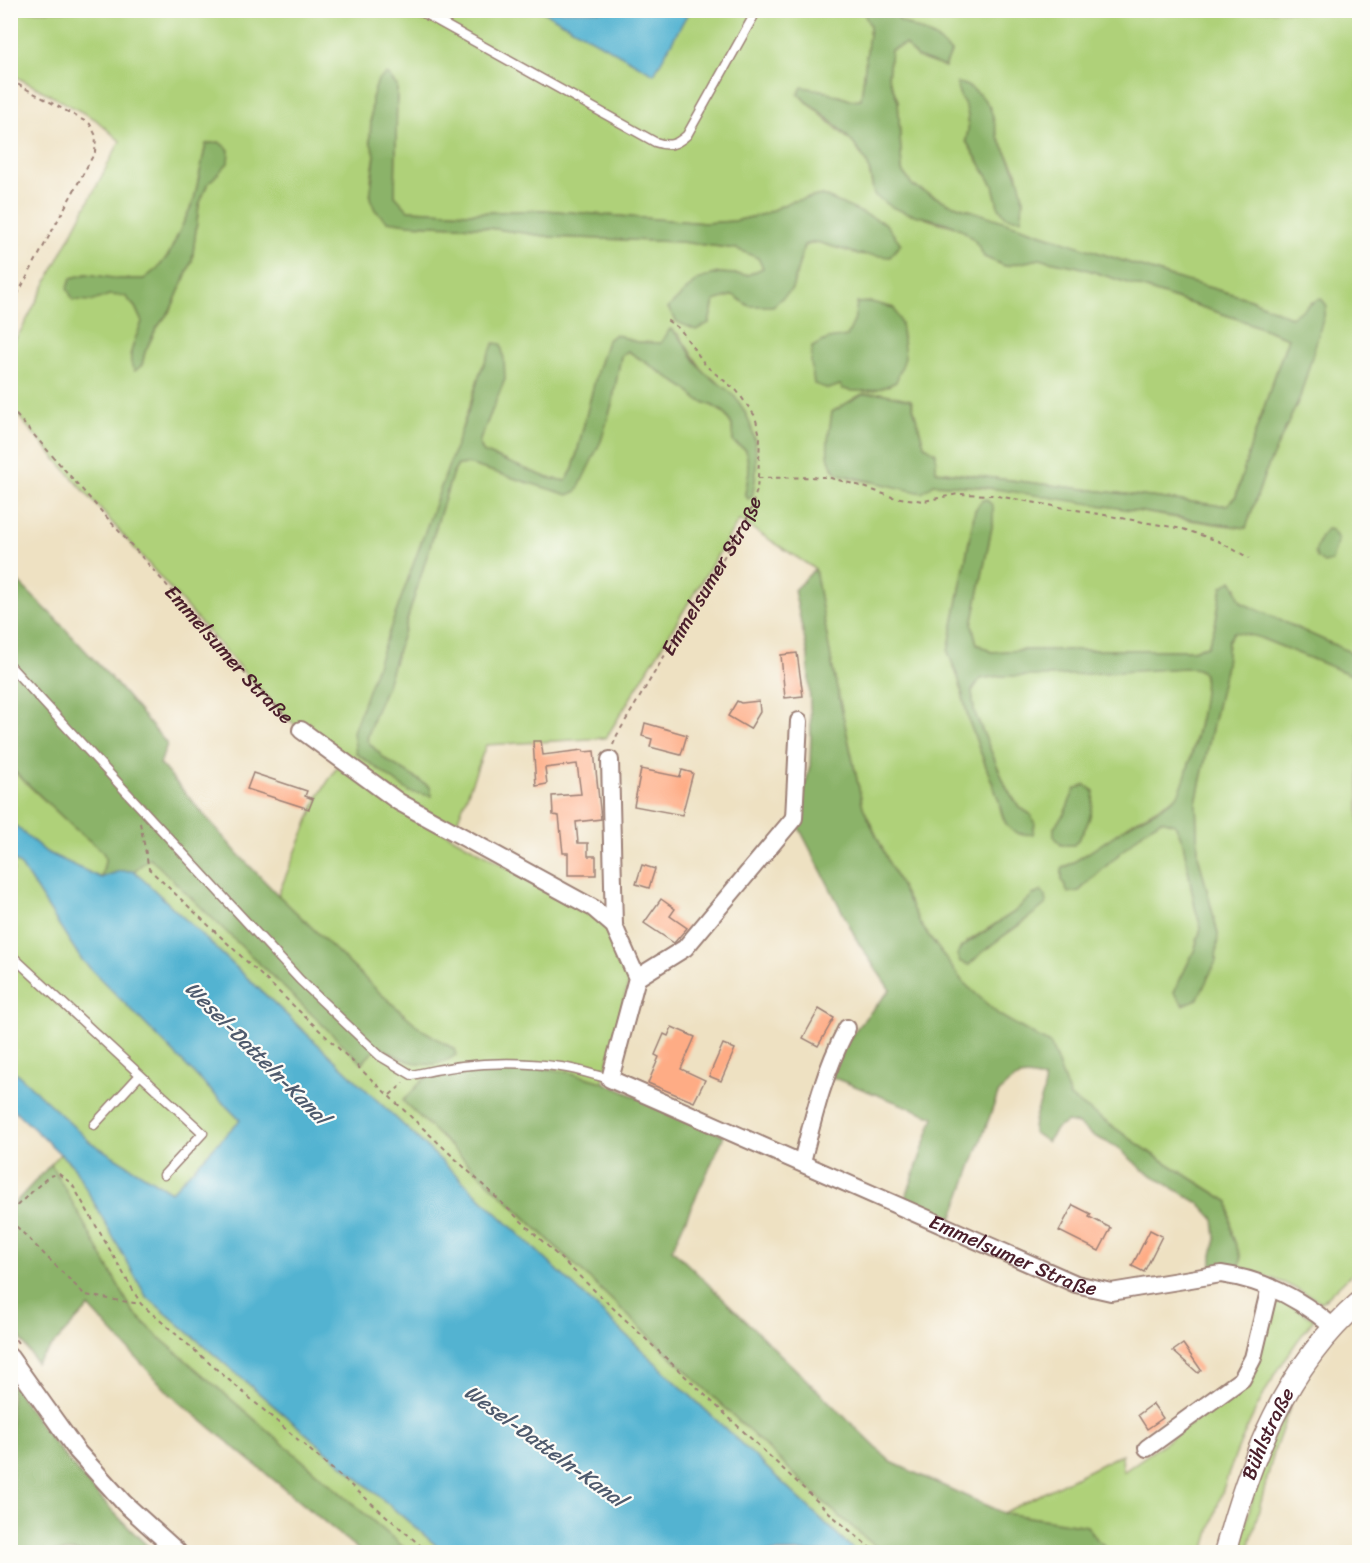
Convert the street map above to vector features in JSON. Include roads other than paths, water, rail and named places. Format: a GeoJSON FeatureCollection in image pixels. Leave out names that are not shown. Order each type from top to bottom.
{"type":"FeatureCollection","features":[{"type":"Feature","properties":{"kind":"street"},"geometry":{"type":"LineString","coordinates":[[610,1079],[636,978],[685,948],[794,819],[799,721]]}},
{"type":"Feature","properties":{"kind":"street","name":"Emmelsumer Straße"},"geometry":{"type":"LineString","coordinates":[[300,730],[399,802],[593,908],[614,927]]}},
{"type":"Feature","properties":{"kind":"street","name":"Emmelsumer Straße"},"geometry":{"type":"LineString","coordinates":[[610,760],[614,927],[636,978]]}},
{"type":"Feature","properties":{"kind":"street"},"geometry":{"type":"LineString","coordinates":[[802,1162],[823,1082],[833,1055],[847,1028]]}},
{"type":"Feature","properties":{"kind":"street","name":"Emmelsumer Straße"},"geometry":{"type":"LineString","coordinates":[[610,1079],[1076,1284],[1111,1292],[1221,1274],[1270,1287],[1303,1303],[1333,1327]]}},
{"type":"Feature","properties":{"kind":"street"},"geometry":{"type":"LineString","coordinates":[[1147,1448],[1242,1379],[1253,1358],[1270,1287]]}},
{"type":"Feature","properties":{"kind":"street"},"geometry":{"type":"LineString","coordinates":[[1333,1327],[1359,1302]]}},
{"type":"Feature","properties":{"kind":"street","name":"Bühlstraße"},"geometry":{"type":"LineString","coordinates":[[1225,1552],[1251,1470],[1278,1405],[1306,1360],[1333,1327]]}},
{"type":"Feature","properties":{"kind":"street"},"geometry":{"type":"LineString","coordinates":[[16,1352],[77,1451],[124,1503],[178,1552]]}},
{"type":"Feature","properties":{"kind":"lane"},"geometry":{"type":"LineString","coordinates":[[418,10],[655,141],[671,146],[680,142],[687,135],[757,10]]}},
{"type":"Feature","properties":{"kind":"lane"},"geometry":{"type":"LineString","coordinates":[[10,666],[300,980],[380,1056],[412,1075],[447,1066],[508,1062],[562,1067],[610,1079]]}},
{"type":"Feature","properties":{"kind":"lane"},"geometry":{"type":"LineString","coordinates":[[10,954],[203,1133],[164,1175]]}},
{"type":"Feature","properties":{"kind":"lane"},"geometry":{"type":"LineString","coordinates":[[94,1125],[140,1075]]}},
{"type":"Feature","properties":{"kind":"water"},"geometry":{"type":"Polygon","coordinates":[[[542,11],[689,11],[654,74],[542,11]]]}},
{"type":"Feature","properties":{"kind":"water","name":"Wesel-Datteln-Kanal"},"geometry":{"type":"Polygon","coordinates":[[[11,822],[46,852],[101,878],[120,871],[134,871],[856,1552],[444,1552],[146,1296],[74,1167],[11,1107],[11,1068],[90,1142],[171,1192],[240,1120],[81,959],[22,867],[11,857],[11,822]]]}}]}
